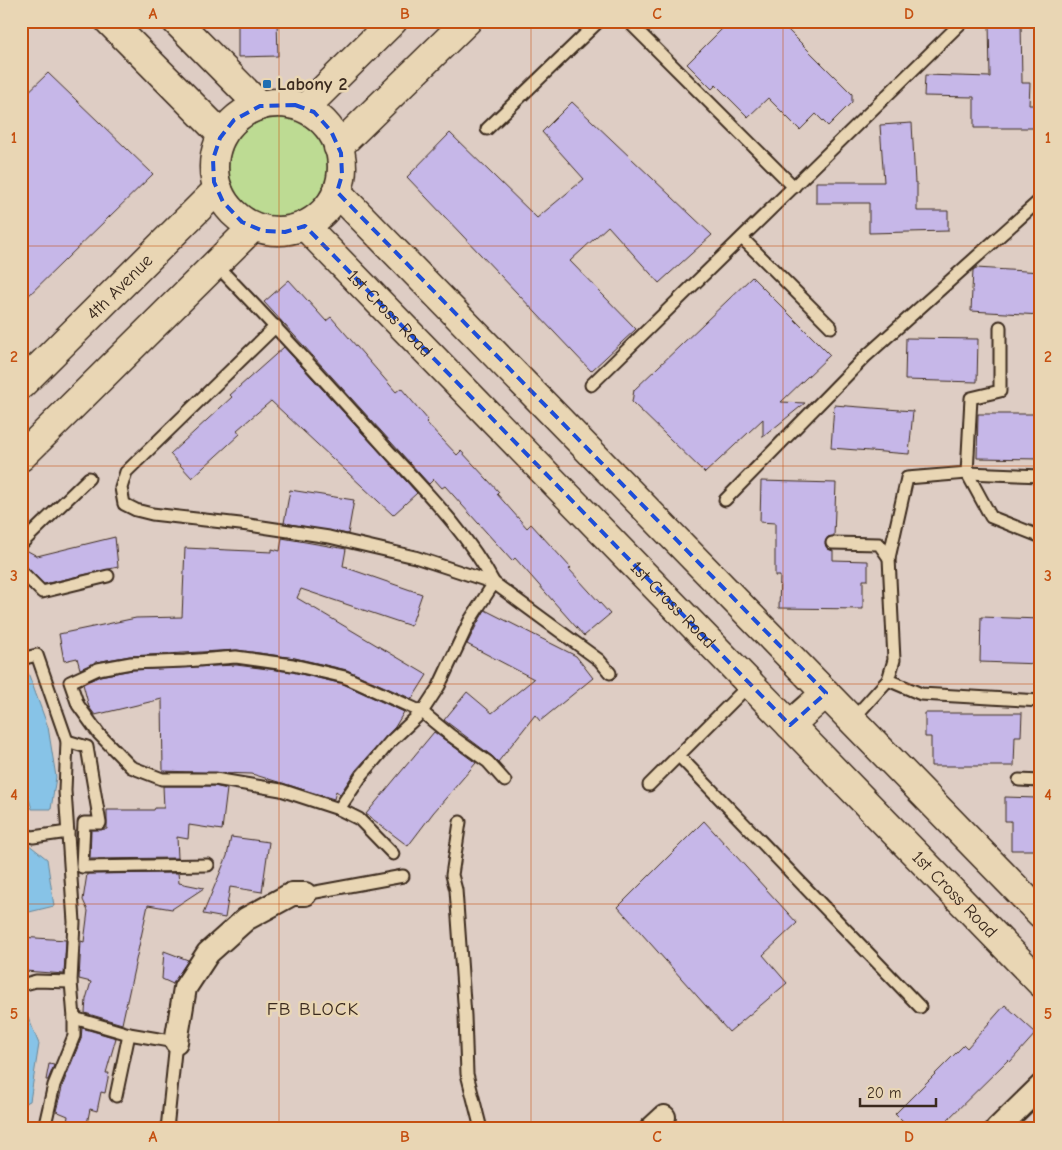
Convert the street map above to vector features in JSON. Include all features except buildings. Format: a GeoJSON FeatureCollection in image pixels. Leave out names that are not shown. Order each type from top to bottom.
{"type":"FeatureCollection","features":[{"type":"Feature","properties":{"kind":"street"},"geometry":{"type":"LineString","coordinates":[[110,21],[222,135]]}},
{"type":"Feature","properties":{"kind":"street"},"geometry":{"type":"LineString","coordinates":[[305,108],[393,21]]}},
{"type":"Feature","properties":{"kind":"street"},"geometry":{"type":"LineString","coordinates":[[338,147],[467,21]]}},
{"type":"Feature","properties":{"kind":"street"},"geometry":{"type":"LineString","coordinates":[[180,23],[260,106]]}},
{"type":"Feature","properties":{"kind":"street"},"geometry":{"type":"LineString","coordinates":[[272,103],[295,105],[314,112],[331,130],[341,153],[342,175],[336,197],[322,215],[305,226],[285,232],[263,230],[242,222],[223,202],[214,182],[213,159],[222,135],[234,120],[250,109],[260,106],[272,103]]}},
{"type":"Feature","properties":{"kind":"street","name":"4th Avenue"},"geometry":{"type":"LineString","coordinates":[[21,385],[218,189]]}},
{"type":"Feature","properties":{"kind":"street"},"geometry":{"type":"LineString","coordinates":[[337,192],[1041,914]]}},
{"type":"Feature","properties":{"kind":"street"},"geometry":{"type":"LineString","coordinates":[[21,457],[253,226]]}},
{"type":"Feature","properties":{"kind":"street","name":"1st Cross Road"},"geometry":{"type":"LineString","coordinates":[[305,226],[1041,982]]}},
{"type":"Feature","properties":{"kind":"street"},"geometry":{"type":"LineString","coordinates":[[790,725],[826,693]]}},
{"type":"Feature","properties":{"kind":"street"},"geometry":{"type":"LineString","coordinates":[[176,1042],[185,988],[208,953],[246,919],[292,894],[305,894]]}},
{"type":"Feature","properties":{"kind":"street"},"geometry":{"type":"LineString","coordinates":[[997,1129],[1041,1086]]}},
{"type":"Feature","properties":{"kind":"lane"},"geometry":{"type":"LineString","coordinates":[[487,129],[599,21]]}},
{"type":"Feature","properties":{"kind":"lane"},"geometry":{"type":"LineString","coordinates":[[628,21],[794,187]]}},
{"type":"Feature","properties":{"kind":"lane"},"geometry":{"type":"LineString","coordinates":[[945,21],[954,30]]}},
{"type":"Feature","properties":{"kind":"lane"},"geometry":{"type":"LineString","coordinates":[[591,385],[962,21]]}},
{"type":"Feature","properties":{"kind":"lane"},"geometry":{"type":"LineString","coordinates":[[725,500],[865,358],[1041,199]]}},
{"type":"Feature","properties":{"kind":"lane"},"geometry":{"type":"LineString","coordinates":[[742,238],[831,327]]}},
{"type":"Feature","properties":{"kind":"lane"},"geometry":{"type":"LineString","coordinates":[[216,264],[276,326],[440,508],[483,563],[494,583]]}},
{"type":"Feature","properties":{"kind":"lane"},"geometry":{"type":"LineString","coordinates":[[276,326],[126,472],[121,488],[124,504],[136,510],[152,514],[329,536],[415,557],[494,583],[599,660],[610,673]]}},
{"type":"Feature","properties":{"kind":"lane"},"geometry":{"type":"LineString","coordinates":[[1000,326],[1000,391],[972,398],[967,473],[991,517],[1039,536]]}},
{"type":"Feature","properties":{"kind":"lane"},"geometry":{"type":"LineString","coordinates":[[852,720],[888,680],[894,660],[889,558],[908,478],[967,473],[1041,476]]}},
{"type":"Feature","properties":{"kind":"lane"},"geometry":{"type":"LineString","coordinates":[[21,544],[89,478]]}},
{"type":"Feature","properties":{"kind":"lane"},"geometry":{"type":"LineString","coordinates":[[832,543],[879,544],[889,558]]}},
{"type":"Feature","properties":{"kind":"lane"},"geometry":{"type":"LineString","coordinates":[[21,571],[42,592],[108,576]]}},
{"type":"Feature","properties":{"kind":"lane"},"geometry":{"type":"LineString","coordinates":[[339,809],[362,774],[390,742],[422,712],[439,686],[470,620],[494,583]]}},
{"type":"Feature","properties":{"kind":"lane"},"geometry":{"type":"LineString","coordinates":[[21,659],[37,655],[67,741],[65,791],[74,922],[71,982],[74,1036],[54,1085],[44,1129]]}},
{"type":"Feature","properties":{"kind":"lane"},"geometry":{"type":"LineString","coordinates":[[392,854],[359,819],[339,809],[281,790],[215,779],[162,779],[131,767],[99,734],[78,705],[70,682],[98,669],[131,663],[236,657],[293,665],[345,676],[422,712],[450,736],[488,762],[505,781]]}},
{"type":"Feature","properties":{"kind":"lane"},"geometry":{"type":"LineString","coordinates":[[888,680],[921,694],[1041,701]]}},
{"type":"Feature","properties":{"kind":"lane"},"geometry":{"type":"LineString","coordinates":[[649,785],[750,684]]}},
{"type":"Feature","properties":{"kind":"lane"},"geometry":{"type":"LineString","coordinates":[[67,741],[87,748],[100,823],[84,823],[82,867],[208,865]]}},
{"type":"Feature","properties":{"kind":"lane"},"geometry":{"type":"LineString","coordinates":[[679,756],[920,1007]]}},
{"type":"Feature","properties":{"kind":"lane"},"geometry":{"type":"LineString","coordinates":[[1019,780],[1041,780]]}},
{"type":"Feature","properties":{"kind":"lane"},"geometry":{"type":"LineString","coordinates":[[460,822],[452,875],[456,890],[467,1074],[481,1129]]}},
{"type":"Feature","properties":{"kind":"lane"},"geometry":{"type":"LineString","coordinates":[[21,834],[33,837],[68,832]]}},
{"type":"Feature","properties":{"kind":"lane"},"geometry":{"type":"LineString","coordinates":[[305,894],[402,876]]}},
{"type":"Feature","properties":{"kind":"lane"},"geometry":{"type":"LineString","coordinates":[[21,985],[36,981],[71,982]]}},
{"type":"Feature","properties":{"kind":"lane"},"geometry":{"type":"LineString","coordinates":[[74,1018],[129,1034],[176,1042],[167,1129]]}},
{"type":"Feature","properties":{"kind":"lane"},"geometry":{"type":"LineString","coordinates":[[116,1096],[129,1034]]}},
{"type":"Feature","properties":{"kind":"lane"},"geometry":{"type":"LineString","coordinates":[[21,1127],[30,1129]]}},
{"type":"Feature","properties":{"kind":"highlighted area"},"geometry":{"type":"Polygon","coordinates":[[[295,105],[314,112],[331,131],[341,153],[342,175],[337,192],[826,693],[790,725],[305,226],[285,232],[263,231],[242,222],[223,202],[214,182],[213,159],[220,138],[234,120],[260,106],[295,105]]]}},
{"type":"Feature","properties":{"kind":"green space"},"geometry":{"type":"Polygon","coordinates":[[[278,118],[297,122],[313,132],[323,148],[327,167],[323,186],[313,202],[297,212],[278,216],[259,212],[243,202],[233,186],[229,167],[233,148],[243,132],[259,122],[278,118]]]}},
{"type":"Feature","properties":{"kind":"water"},"geometry":{"type":"Polygon","coordinates":[[[27,670],[48,727],[56,777],[51,809],[32,809],[21,773],[21,672],[27,670]]]}},
{"type":"Feature","properties":{"kind":"water"},"geometry":{"type":"Polygon","coordinates":[[[28,844],[47,859],[54,906],[21,914],[21,846],[28,844]]]}},
{"type":"Feature","properties":{"kind":"water"},"geometry":{"type":"Polygon","coordinates":[[[21,1011],[28,1017],[39,1044],[30,1101],[21,1105],[21,1011]]]}},
{"type":"Feature","properties":{"kind":"place","name":"Labony 2"},"geometry":{"type":"Point","coordinates":[267,84]}},
{"type":"Feature","properties":{"kind":"district","name":"FB BLOCK"},"geometry":{"type":"Point","coordinates":[313,1008]}}]}
